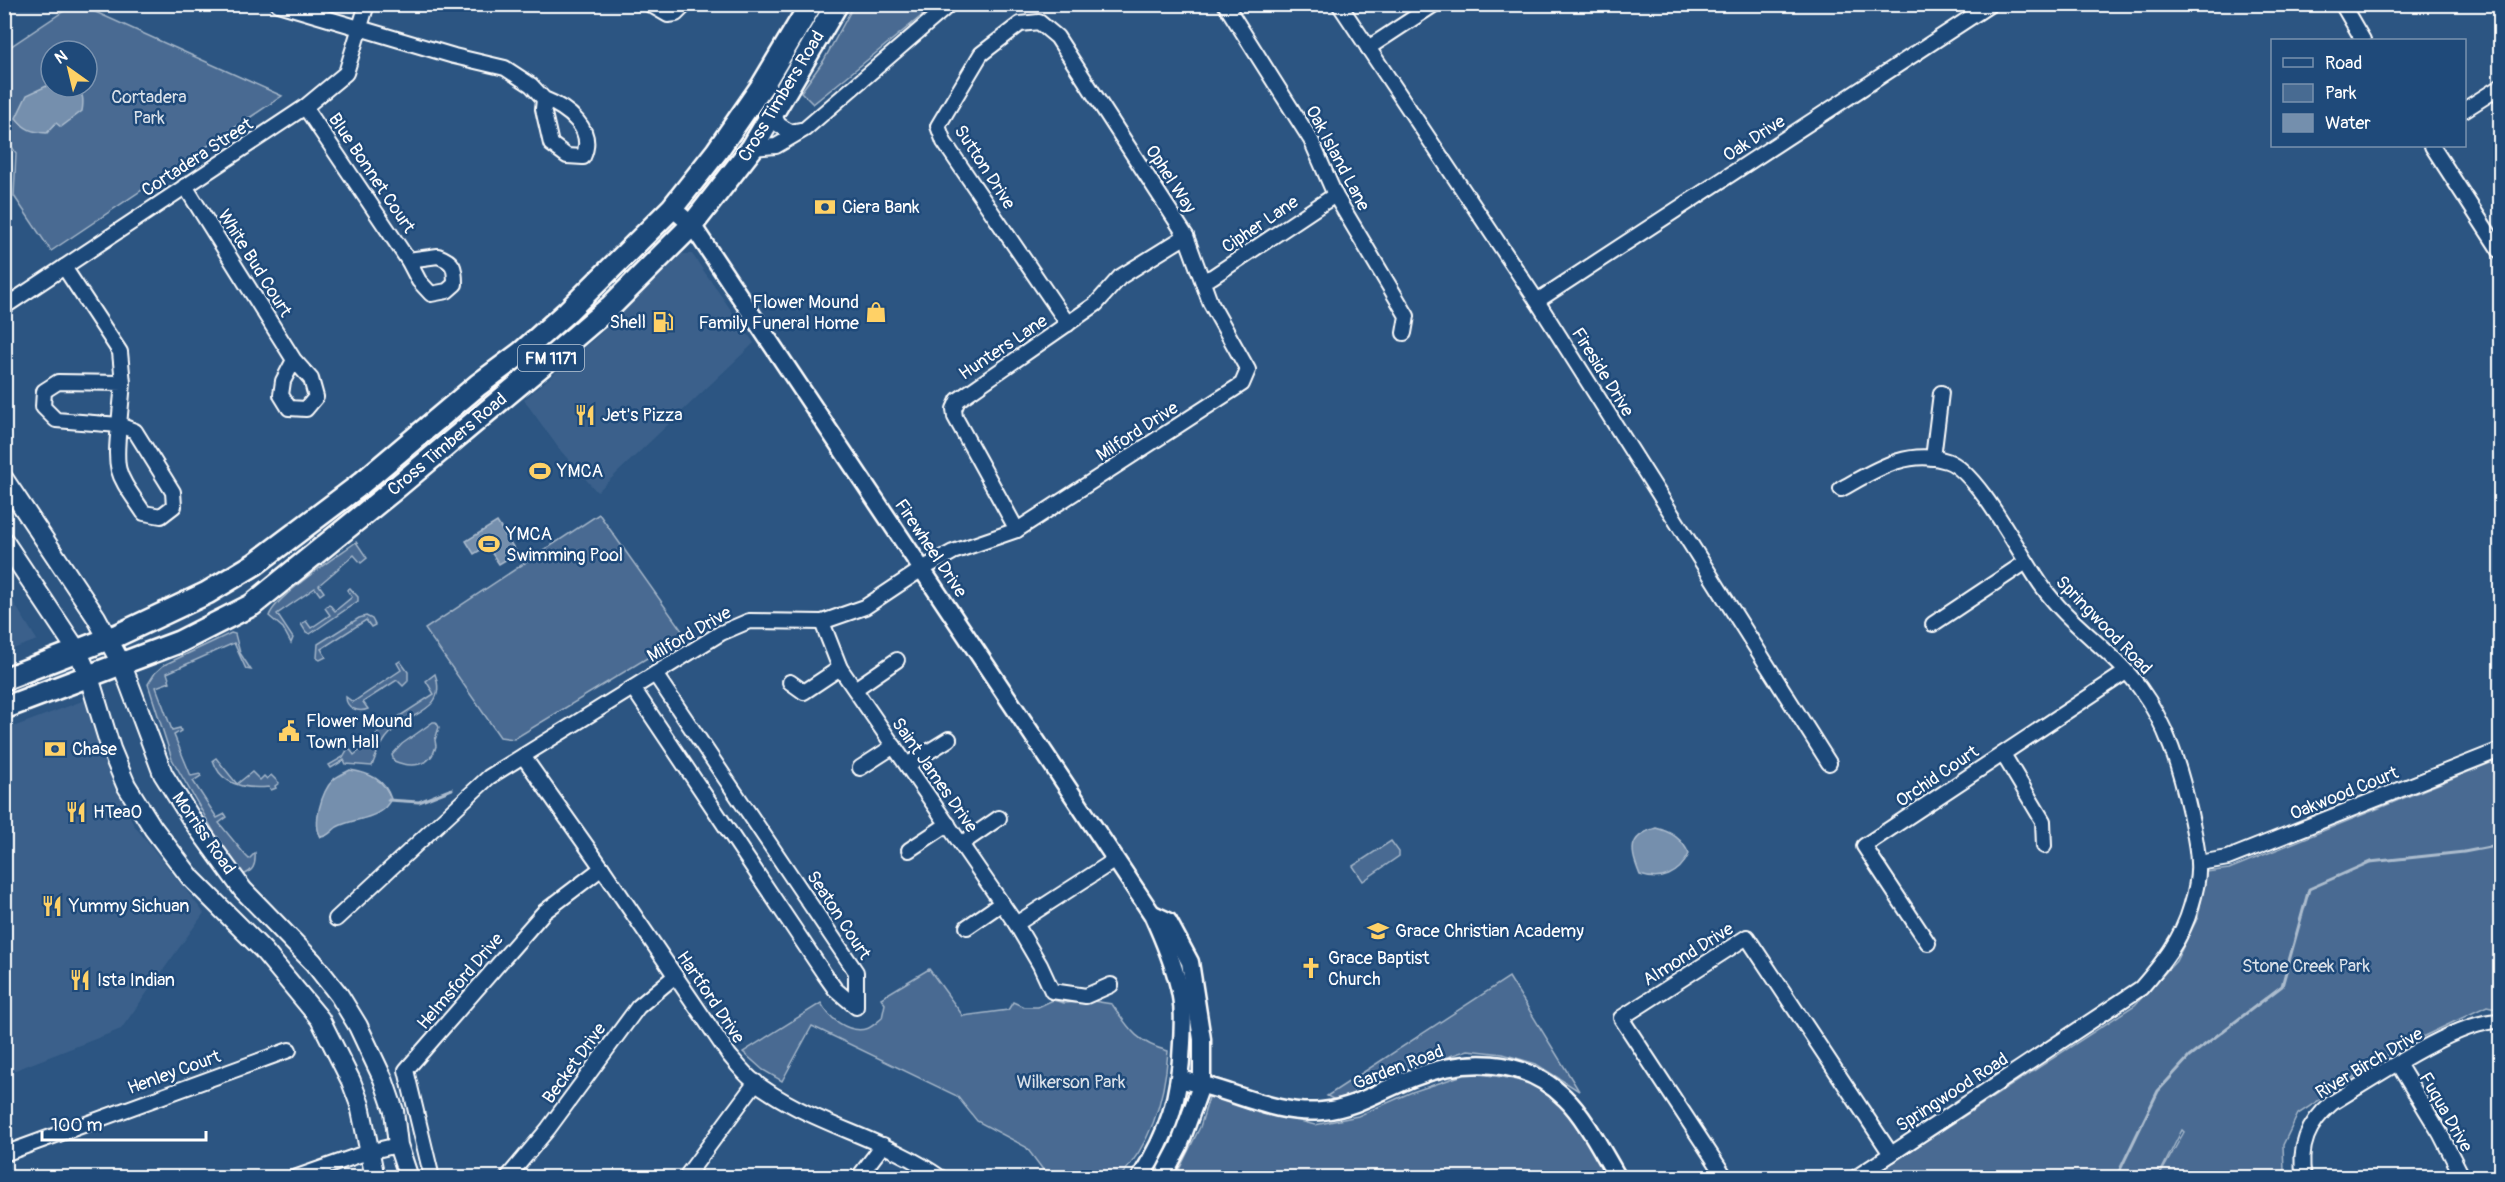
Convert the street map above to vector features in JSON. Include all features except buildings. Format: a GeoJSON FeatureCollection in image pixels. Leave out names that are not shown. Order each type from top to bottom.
{"type":"FeatureCollection","features":[{"type":"Feature","properties":{"kind":"main road","name":"Cross Timbers Road"},"geometry":{"type":"LineString","coordinates":[[4,679],[107,640],[207,594],[255,564],[306,527],[477,385],[521,353],[568,311],[672,208],[717,151],[756,95],[811,4]]}},
{"type":"Feature","properties":{"kind":"main road","name":"Cross Timbers Road"},"geometry":{"type":"LineString","coordinates":[[4,708],[179,642],[252,605],[402,483],[611,306],[692,225],[752,148],[837,4]]}},
{"type":"Feature","properties":{"kind":"main road"},"geometry":{"type":"LineString","coordinates":[[540,366],[533,362],[533,357],[557,329],[568,311]]}},
{"type":"Feature","properties":{"kind":"main road"},"geometry":{"type":"LineString","coordinates":[[384,463],[402,483]]}},
{"type":"Feature","properties":{"kind":"main road","name":"Morriss Road"},"geometry":{"type":"LineString","coordinates":[[4,479],[96,617],[122,665],[164,774],[192,820],[243,890],[313,962],[339,995],[358,1026],[383,1079],[394,1111],[398,1145],[409,1178]]}},
{"type":"Feature","properties":{"kind":"main road","name":"Morriss Road"},"geometry":{"type":"LineString","coordinates":[[4,541],[78,652],[126,785],[153,828],[191,878],[263,950],[320,1019],[351,1081],[360,1105],[375,1178]]}},
{"type":"Feature","properties":{"kind":"street"},"geometry":{"type":"LineString","coordinates":[[278,4],[454,56],[505,68],[531,85],[544,99]]}},
{"type":"Feature","properties":{"kind":"street","name":"Cortadera Street"},"geometry":{"type":"LineString","coordinates":[[4,307],[305,107],[345,73],[367,4]]}},
{"type":"Feature","properties":{"kind":"street"},"geometry":{"type":"LineString","coordinates":[[649,4],[668,15],[676,14],[686,4]]}},
{"type":"Feature","properties":{"kind":"street"},"geometry":{"type":"LineString","coordinates":[[752,148],[776,146],[805,129],[950,4]]}},
{"type":"Feature","properties":{"kind":"street","name":"Oak Island Lane"},"geometry":{"type":"LineString","coordinates":[[1225,4],[1311,140],[1335,195],[1407,316],[1404,333]]}},
{"type":"Feature","properties":{"kind":"street","name":"Fireside Drive"},"geometry":{"type":"LineString","coordinates":[[1339,4],[1537,301],[1829,763]]}},
{"type":"Feature","properties":{"kind":"street"},"geometry":{"type":"LineString","coordinates":[[1368,48],[1435,4]]}},
{"type":"Feature","properties":{"kind":"street","name":"Oak Drive"},"geometry":{"type":"LineString","coordinates":[[1537,301],[1991,4]]}},
{"type":"Feature","properties":{"kind":"street"},"geometry":{"type":"LineString","coordinates":[[2342,4],[2362,39]]}},
{"type":"Feature","properties":{"kind":"street","name":"Ophel Way"},"geometry":{"type":"LineString","coordinates":[[1039,22],[1057,37],[1186,236],[1210,302],[1248,370]]}},
{"type":"Feature","properties":{"kind":"street","name":"Sutton Drive"},"geometry":{"type":"LineString","coordinates":[[1039,22],[1020,24],[981,54],[938,126],[944,142],[1068,324]]}},
{"type":"Feature","properties":{"kind":"street"},"geometry":{"type":"LineString","coordinates":[[2466,109],[2500,87]]}},
{"type":"Feature","properties":{"kind":"street","name":"Blue Bonnet Court"},"geometry":{"type":"LineString","coordinates":[[305,107],[408,260]]}},
{"type":"Feature","properties":{"kind":"street"},"geometry":{"type":"LineString","coordinates":[[772,112],[779,125],[789,132],[805,129]]}},
{"type":"Feature","properties":{"kind":"street"},"geometry":{"type":"LineString","coordinates":[[2433,147],[2500,251]]}},
{"type":"Feature","properties":{"kind":"street","name":"White Bud Court"},"geometry":{"type":"LineString","coordinates":[[185,186],[294,360]]}},
{"type":"Feature","properties":{"kind":"street","name":"Cipher Lane"},"geometry":{"type":"LineString","coordinates":[[1203,280],[1242,258],[1335,195]]}},
{"type":"Feature","properties":{"kind":"street","name":"Firewheel Drive"},"geometry":{"type":"LineString","coordinates":[[672,208],[692,225],[1152,914],[1169,952],[1180,990],[1184,1015],[1181,1080],[1164,1133],[1140,1178]]}},
{"type":"Feature","properties":{"kind":"street","name":"Hunters Lane"},"geometry":{"type":"LineString","coordinates":[[1017,530],[955,417],[954,409],[958,400],[1096,304],[1120,277],[1186,236]]}},
{"type":"Feature","properties":{"kind":"street"},"geometry":{"type":"LineString","coordinates":[[64,267],[120,352],[123,383],[119,424],[116,461],[119,476],[144,513],[161,516],[174,506],[173,492],[135,431],[119,424],[56,420],[43,407],[44,391],[58,382],[123,383]]}},
{"type":"Feature","properties":{"kind":"street","name":"Milford Drive"},"geometry":{"type":"LineString","coordinates":[[336,919],[489,777],[721,633],[749,621],[822,622],[865,607],[922,569],[953,552],[1017,530],[1242,384],[1248,370]]}},
{"type":"Feature","properties":{"kind":"street"},"geometry":{"type":"LineString","coordinates":[[1933,458],[1941,393]]}},
{"type":"Feature","properties":{"kind":"street","name":"Springwood Road"},"geometry":{"type":"LineString","coordinates":[[1841,489],[1890,462],[1920,457],[1933,458],[1948,461],[1960,468],[1977,486],[2052,600],[2139,687],[2170,741],[2181,774],[2199,864],[2191,908],[2177,940],[2162,964],[2141,987],[1855,1178]]}},
{"type":"Feature","properties":{"kind":"street"},"geometry":{"type":"LineString","coordinates":[[1932,624],[2026,562]]}},
{"type":"Feature","properties":{"kind":"street","name":"Saint James Drive"},"geometry":{"type":"LineString","coordinates":[[822,622],[840,668],[1016,924],[1052,991],[1086,996],[1111,985]]}},
{"type":"Feature","properties":{"kind":"street"},"geometry":{"type":"LineString","coordinates":[[855,689],[897,660]]}},
{"type":"Feature","properties":{"kind":"street"},"geometry":{"type":"LineString","coordinates":[[790,681],[804,692],[840,668]]}},
{"type":"Feature","properties":{"kind":"street","name":"Orchid Court"},"geometry":{"type":"LineString","coordinates":[[1928,943],[1864,846],[2126,672]]}},
{"type":"Feature","properties":{"kind":"street","name":"Seaton Court"},"geometry":{"type":"LineString","coordinates":[[633,688],[835,989],[856,1008],[856,972],[655,674]]}},
{"type":"Feature","properties":{"kind":"street"},"geometry":{"type":"LineString","coordinates":[[907,765],[949,739]]}},
{"type":"Feature","properties":{"kind":"street"},"geometry":{"type":"LineString","coordinates":[[860,768],[894,746]]}},
{"type":"Feature","properties":{"kind":"street","name":"Oakwood Court"},"geometry":{"type":"LineString","coordinates":[[2199,864],[2228,858],[2500,750]]}},
{"type":"Feature","properties":{"kind":"street"},"geometry":{"type":"LineString","coordinates":[[2002,754],[2043,821],[2044,846]]}},
{"type":"Feature","properties":{"kind":"street","name":"Hartford Drive"},"geometry":{"type":"LineString","coordinates":[[523,756],[729,1055],[756,1082],[796,1106],[883,1145],[941,1178]]}},
{"type":"Feature","properties":{"kind":"street"},"geometry":{"type":"LineString","coordinates":[[961,844],[999,818]]}},
{"type":"Feature","properties":{"kind":"street"},"geometry":{"type":"LineString","coordinates":[[909,850],[948,824]]}},
{"type":"Feature","properties":{"kind":"street"},"geometry":{"type":"LineString","coordinates":[[740,847],[763,832]]}},
{"type":"Feature","properties":{"kind":"street"},"geometry":{"type":"LineString","coordinates":[[1016,924],[1115,860]]}},
{"type":"Feature","properties":{"kind":"street","name":"Helmsford Drive"},"geometry":{"type":"LineString","coordinates":[[432,1178],[406,1070],[544,912],[602,868]]}},
{"type":"Feature","properties":{"kind":"street"},"geometry":{"type":"LineString","coordinates":[[967,927],[1002,903]]}},
{"type":"Feature","properties":{"kind":"street","name":"Firewheel Drive"},"geometry":{"type":"LineString","coordinates":[[1152,914],[1168,921],[1190,962],[1202,1039],[1202,1083],[1179,1146],[1162,1178]]}},
{"type":"Feature","properties":{"kind":"street","name":"Almond Drive"},"geometry":{"type":"LineString","coordinates":[[1726,1178],[1621,1018],[1747,937],[1892,1154]]}},
{"type":"Feature","properties":{"kind":"street","name":"Becket Drive"},"geometry":{"type":"LineString","coordinates":[[507,1178],[548,1128],[638,1007],[675,976]]}},
{"type":"Feature","properties":{"kind":"street","name":"River Birch Drive"},"geometry":{"type":"LineString","coordinates":[[2304,1178],[2301,1161],[2302,1149],[2309,1130],[2319,1114],[2398,1064],[2466,1028],[2484,1022],[2500,1022]]}},
{"type":"Feature","properties":{"kind":"street","name":"Henley Court"},"geometry":{"type":"LineString","coordinates":[[4,1154],[289,1050]]}},
{"type":"Feature","properties":{"kind":"street","name":"Garden Road"},"geometry":{"type":"LineString","coordinates":[[1181,1080],[1202,1083],[1291,1111],[1322,1112],[1351,1106],[1411,1078],[1454,1065],[1477,1063],[1508,1066],[1540,1079],[1566,1098],[1618,1178]]}},
{"type":"Feature","properties":{"kind":"street","name":"Fuqua Drive"},"geometry":{"type":"LineString","coordinates":[[2398,1064],[2440,1133],[2463,1178]]}},
{"type":"Feature","properties":{"kind":"street"},"geometry":{"type":"LineString","coordinates":[[684,1178],[756,1082]]}},
{"type":"Feature","properties":{"kind":"street"},"geometry":{"type":"LineString","coordinates":[[294,1178],[368,1152],[398,1145]]}},
{"type":"Feature","properties":{"kind":"street"},"geometry":{"type":"LineString","coordinates":[[858,1178],[883,1145]]}},
{"type":"Feature","properties":{"kind":"shaded area"},"geometry":{"type":"Polygon","coordinates":[[[682,254],[692,254],[754,343],[597,492],[560,450],[524,400],[600,334],[682,254]]]}},
{"type":"Feature","properties":{"kind":"shaded area"},"geometry":{"type":"Polygon","coordinates":[[[4,587],[37,640],[5,652],[4,652],[4,587]]]}},
{"type":"Feature","properties":{"kind":"shaded area"},"geometry":{"type":"Polygon","coordinates":[[[85,700],[133,824],[204,913],[121,1029],[5,1074],[5,730],[85,700]]]}},
{"type":"Feature","properties":{"kind":"green space","name":"Cortadera Park"},"geometry":{"type":"Polygon","coordinates":[[[73,5],[80,5],[282,96],[51,251],[14,196],[16,153],[5,137],[4,51],[73,5]]]}},
{"type":"Feature","properties":{"kind":"green space"},"geometry":{"type":"Polygon","coordinates":[[[854,5],[935,5],[813,104],[801,92],[824,60],[854,5]]]}},
{"type":"Feature","properties":{"kind":"green space"},"geometry":{"type":"Polygon","coordinates":[[[599,514],[685,635],[514,739],[500,737],[425,629],[599,514]]]}},
{"type":"Feature","properties":{"kind":"green space"},"geometry":{"type":"Polygon","coordinates":[[[356,542],[367,558],[361,563],[354,555],[319,585],[324,592],[320,595],[315,588],[277,614],[293,638],[291,643],[283,628],[269,616],[274,608],[308,577],[356,542]]]}},
{"type":"Feature","properties":{"kind":"green space"},"geometry":{"type":"Polygon","coordinates":[[[350,588],[358,597],[358,601],[310,634],[306,632],[301,624],[306,621],[311,628],[330,615],[325,608],[329,604],[335,611],[352,597],[347,590],[350,588]]]}},
{"type":"Feature","properties":{"kind":"green space"},"geometry":{"type":"Polygon","coordinates":[[[366,616],[372,619],[375,625],[371,627],[366,620],[321,649],[326,657],[320,660],[317,658],[318,644],[366,616]]]}},
{"type":"Feature","properties":{"kind":"green space"},"geometry":{"type":"Polygon","coordinates":[[[231,633],[235,634],[240,653],[251,670],[246,669],[234,643],[167,673],[170,682],[156,687],[172,730],[180,728],[181,731],[174,735],[191,776],[200,774],[201,776],[193,781],[217,818],[225,814],[227,817],[219,823],[246,856],[249,859],[255,853],[253,867],[242,875],[232,863],[172,759],[148,684],[164,665],[231,633]]]}},
{"type":"Feature","properties":{"kind":"green space"},"geometry":{"type":"Polygon","coordinates":[[[400,661],[408,672],[408,681],[403,686],[397,680],[363,702],[368,709],[357,710],[350,707],[346,697],[353,702],[401,670],[397,663],[400,661]]]}},
{"type":"Feature","properties":{"kind":"green space"},"geometry":{"type":"Polygon","coordinates":[[[435,674],[438,686],[437,695],[432,703],[393,730],[380,747],[372,766],[346,764],[344,760],[331,768],[329,765],[343,757],[347,750],[342,742],[344,741],[354,755],[375,738],[378,730],[434,694],[426,681],[435,674]]]}},
{"type":"Feature","properties":{"kind":"green space"},"geometry":{"type":"Polygon","coordinates":[[[436,722],[439,727],[435,740],[436,746],[430,758],[413,765],[394,761],[392,755],[402,744],[436,722]]]}},
{"type":"Feature","properties":{"kind":"green space"},"geometry":{"type":"Polygon","coordinates":[[[216,758],[237,784],[252,772],[260,780],[264,776],[267,779],[271,775],[279,783],[271,790],[269,787],[236,784],[222,776],[213,760],[216,758]]]}},
{"type":"Feature","properties":{"kind":"green space","name":"Stone Creek Park"},"geometry":{"type":"Polygon","coordinates":[[[2500,759],[2500,1009],[2487,1006],[2395,1050],[2298,1114],[2283,1145],[2284,1171],[2272,1177],[2159,1177],[2184,1132],[2182,1130],[2158,1177],[1870,1177],[2135,1005],[2176,961],[2198,917],[2206,872],[2229,869],[2500,759]]]}},
{"type":"Feature","properties":{"kind":"green space"},"geometry":{"type":"Polygon","coordinates":[[[1391,841],[1399,852],[1399,856],[1363,881],[1353,866],[1391,841]]]}},
{"type":"Feature","properties":{"kind":"green space","name":"Wilkerson Park"},"geometry":{"type":"Polygon","coordinates":[[[929,969],[963,1016],[1008,1010],[1013,1002],[1024,1007],[1038,1007],[1053,1000],[1064,1003],[1093,1001],[1112,1004],[1135,1034],[1149,1044],[1168,1051],[1160,1102],[1148,1135],[1130,1165],[1119,1178],[1084,1177],[1076,1173],[1063,1176],[1044,1171],[1026,1147],[977,1121],[957,1096],[812,1026],[782,1081],[763,1070],[743,1052],[821,1003],[839,1023],[852,1029],[868,1028],[882,1018],[885,1004],[881,998],[929,969]]]}},
{"type":"Feature","properties":{"kind":"green space"},"geometry":{"type":"Polygon","coordinates":[[[1509,977],[1579,1091],[1536,1064],[1503,1054],[1468,1050],[1411,1069],[1386,1082],[1335,1100],[1327,1096],[1509,977]]]}},
{"type":"Feature","properties":{"kind":"green space"},"geometry":{"type":"Polygon","coordinates":[[[1469,1073],[1521,1081],[1548,1094],[1578,1128],[1609,1178],[1175,1178],[1200,1127],[1211,1091],[1263,1111],[1315,1125],[1358,1116],[1412,1092],[1469,1073]]]}},
{"type":"Feature","properties":{"kind":"water"},"geometry":{"type":"Polygon","coordinates":[[[39,90],[39,99],[82,99],[82,111],[61,127],[56,123],[47,133],[29,130],[16,118],[27,95],[39,90]]]}},
{"type":"Feature","properties":{"kind":"water","name":"YMCA Swimming Pool"},"geometry":{"type":"Polygon","coordinates":[[[497,522],[517,553],[499,564],[487,546],[474,554],[466,541],[497,522]]]}},
{"type":"Feature","properties":{"kind":"water"},"geometry":{"type":"Polygon","coordinates":[[[350,770],[376,778],[385,787],[391,799],[374,815],[344,824],[321,837],[318,831],[318,816],[325,792],[333,780],[350,770]]]}},
{"type":"Feature","properties":{"kind":"water"},"geometry":{"type":"Polygon","coordinates":[[[1656,828],[1676,837],[1689,854],[1675,872],[1655,878],[1640,875],[1634,859],[1633,846],[1640,836],[1656,828]]]}},
{"type":"Feature","properties":{"kind":"waterway"},"geometry":{"type":"LineString","coordinates":[[388,800],[419,802],[452,789]]}},
{"type":"Feature","properties":{"kind":"waterway"},"geometry":{"type":"LineString","coordinates":[[2116,1178],[2158,1091],[2189,1057],[2282,986],[2309,889],[2370,862],[2464,852],[2500,845]]}},
{"type":"Feature","properties":{"kind":"place","name":"Ciera Bank"},"geometry":{"type":"Point","coordinates":[825,207]}},
{"type":"Feature","properties":{"kind":"place","name":"Flower Mound Family Funeral Home"},"geometry":{"type":"Point","coordinates":[876,312]}},
{"type":"Feature","properties":{"kind":"place","name":"Shell"},"geometry":{"type":"Point","coordinates":[663,322]}},
{"type":"Feature","properties":{"kind":"place","name":"Jet's Pizza"},"geometry":{"type":"Point","coordinates":[585,415]}},
{"type":"Feature","properties":{"kind":"place","name":"YMCA"},"geometry":{"type":"Point","coordinates":[540,471]}},
{"type":"Feature","properties":{"kind":"place","name":"YMCA Swimming Pool"},"geometry":{"type":"Point","coordinates":[489,544]}},
{"type":"Feature","properties":{"kind":"place","name":"Flower Mound Town Hall"},"geometry":{"type":"Point","coordinates":[289,731]}},
{"type":"Feature","properties":{"kind":"place","name":"Chase"},"geometry":{"type":"Point","coordinates":[55,749]}},
{"type":"Feature","properties":{"kind":"place","name":"HTeaO"},"geometry":{"type":"Point","coordinates":[76,812]}},
{"type":"Feature","properties":{"kind":"place","name":"Yummy Sichuan"},"geometry":{"type":"Point","coordinates":[52,906]}},
{"type":"Feature","properties":{"kind":"place","name":"Grace Christian Academy"},"geometry":{"type":"Point","coordinates":[1378,931]}},
{"type":"Feature","properties":{"kind":"place","name":"Grace Baptist Church"},"geometry":{"type":"Point","coordinates":[1311,968]}},
{"type":"Feature","properties":{"kind":"place","name":"Ista Indian"},"geometry":{"type":"Point","coordinates":[80,980]}}]}
